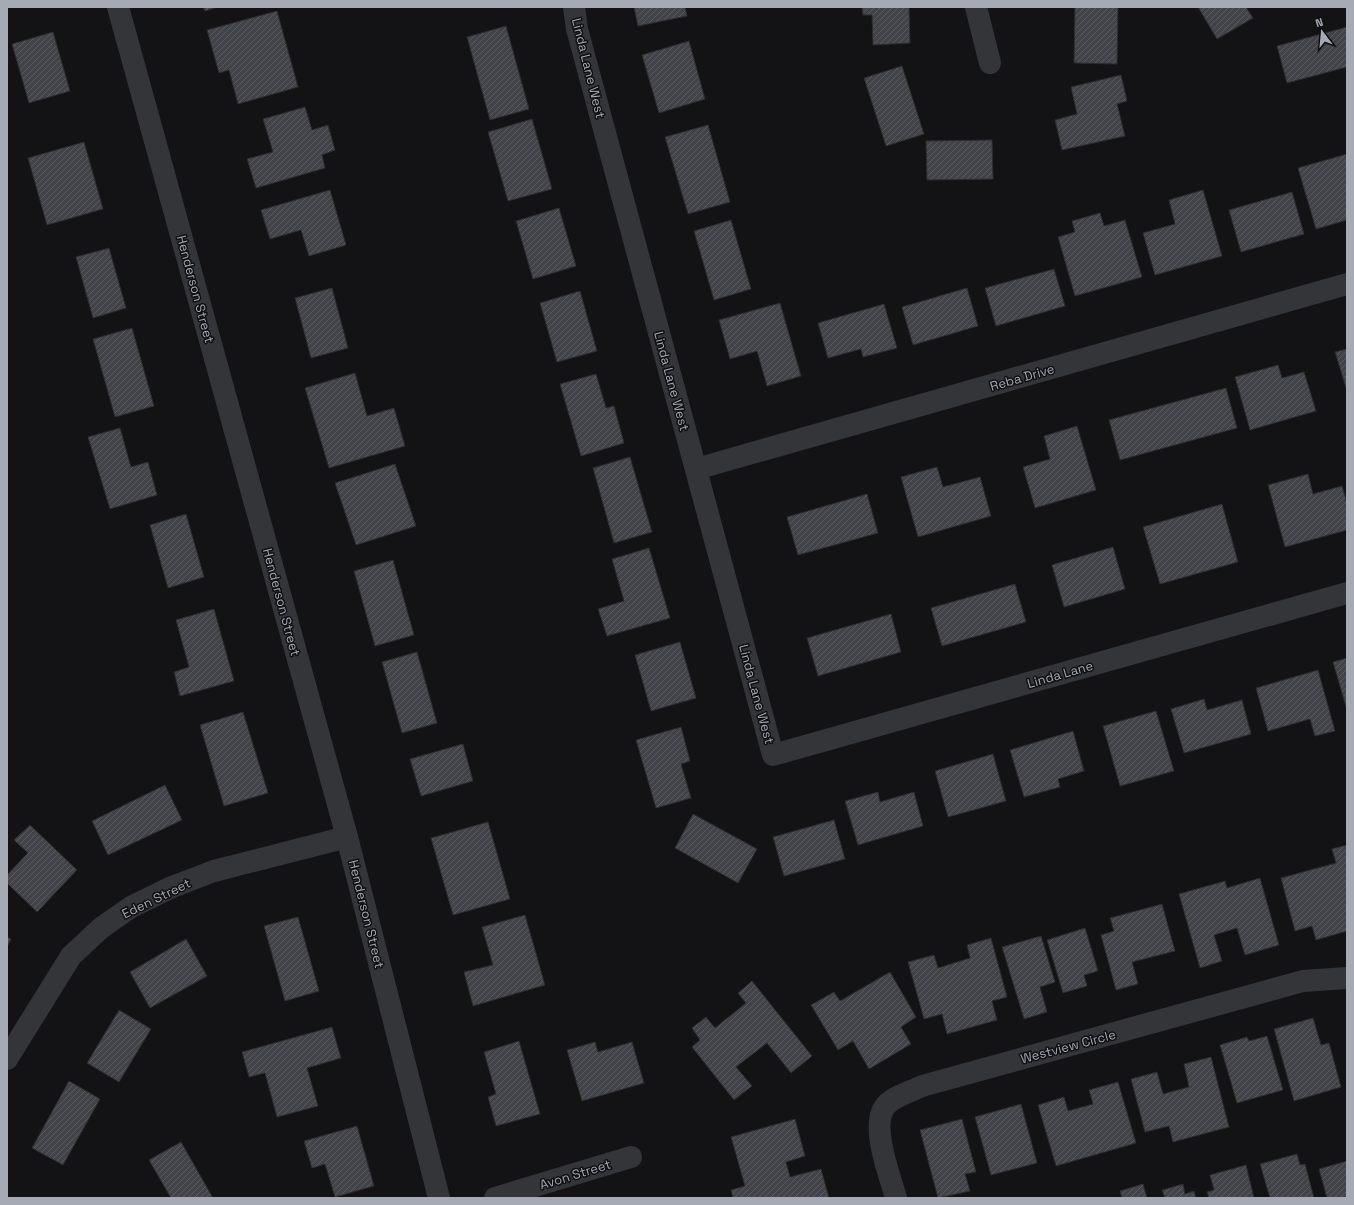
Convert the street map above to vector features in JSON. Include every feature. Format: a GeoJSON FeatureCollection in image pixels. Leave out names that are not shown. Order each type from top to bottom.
{"type":"FeatureCollection","features":[{"type":"Feature","properties":{"kind":"street","name":"Henderson Street"},"geometry":{"type":"LineString","coordinates":[[118,7],[347,837],[439,1198]]}},
{"type":"Feature","properties":{"kind":"street","name":"Linda Lane West"},"geometry":{"type":"LineString","coordinates":[[574,7],[577,29],[773,755]]}},
{"type":"Feature","properties":{"kind":"street"},"geometry":{"type":"LineString","coordinates":[[976,7],[990,63]]}},
{"type":"Feature","properties":{"kind":"street","name":"Reba Drive"},"geometry":{"type":"LineString","coordinates":[[696,469],[1347,284]]}},
{"type":"Feature","properties":{"kind":"street","name":"Linda Lane"},"geometry":{"type":"LineString","coordinates":[[773,755],[1347,592]]}},
{"type":"Feature","properties":{"kind":"street","name":"Eden Street"},"geometry":{"type":"LineString","coordinates":[[7,1059],[71,956],[101,928],[131,907],[172,887],[214,871],[347,837]]}},
{"type":"Feature","properties":{"kind":"street","name":"Westview Circle"},"geometry":{"type":"LineString","coordinates":[[896,1198],[881,1142],[880,1118],[885,1107],[898,1098],[922,1086],[1303,981],[1347,978]]}},
{"type":"Feature","properties":{"kind":"street","name":"Avon Street"},"geometry":{"type":"LineString","coordinates":[[495,1198],[631,1157]]}},
{"type":"Feature","properties":{"kind":"building"},"geometry":{"type":"Polygon","coordinates":[[[203,7],[218,7],[205,11],[203,7]]]}},
{"type":"Feature","properties":{"kind":"building"},"geometry":{"type":"Polygon","coordinates":[[[634,7],[685,7],[687,16],[638,26],[634,7]]]}},
{"type":"Feature","properties":{"kind":"building"},"geometry":{"type":"Polygon","coordinates":[[[862,7],[909,7],[910,43],[873,45],[872,15],[863,15],[862,7]]]}},
{"type":"Feature","properties":{"kind":"building"},"geometry":{"type":"Polygon","coordinates":[[[1075,7],[1118,7],[1117,64],[1074,63],[1075,7]]]}},
{"type":"Feature","properties":{"kind":"building"},"geometry":{"type":"Polygon","coordinates":[[[1198,7],[1246,7],[1253,18],[1217,39],[1198,7]]]}},
{"type":"Feature","properties":{"kind":"building"},"geometry":{"type":"Polygon","coordinates":[[[277,11],[298,87],[238,104],[229,70],[219,73],[207,30],[277,11]]]}},
{"type":"Feature","properties":{"kind":"building"},"geometry":{"type":"Polygon","coordinates":[[[506,26],[529,109],[490,120],[467,37],[506,26]]]}},
{"type":"Feature","properties":{"kind":"building"},"geometry":{"type":"Polygon","coordinates":[[[1347,27],[1347,67],[1287,83],[1277,46],[1347,27]]]}},
{"type":"Feature","properties":{"kind":"building"},"geometry":{"type":"Polygon","coordinates":[[[53,32],[70,91],[29,103],[12,44],[53,32]]]}},
{"type":"Feature","properties":{"kind":"building"},"geometry":{"type":"Polygon","coordinates":[[[689,41],[705,99],[659,113],[642,55],[689,41]]]}},
{"type":"Feature","properties":{"kind":"building"},"geometry":{"type":"Polygon","coordinates":[[[902,66],[924,134],[886,146],[864,78],[902,66]]]}},
{"type":"Feature","properties":{"kind":"building"},"geometry":{"type":"Polygon","coordinates":[[[1121,75],[1127,101],[1117,104],[1125,136],[1062,150],[1055,120],[1077,114],[1071,87],[1121,75]]]}},
{"type":"Feature","properties":{"kind":"building"},"geometry":{"type":"Polygon","coordinates":[[[305,107],[312,130],[328,125],[335,150],[322,155],[325,168],[256,188],[247,159],[273,152],[263,119],[305,107]]]}},
{"type":"Feature","properties":{"kind":"building"},"geometry":{"type":"Polygon","coordinates":[[[532,119],[552,189],[508,201],[488,132],[532,119]]]}},
{"type":"Feature","properties":{"kind":"building"},"geometry":{"type":"Polygon","coordinates":[[[708,125],[730,202],[688,214],[665,137],[708,125]]]}},
{"type":"Feature","properties":{"kind":"building"},"geometry":{"type":"Polygon","coordinates":[[[992,140],[993,179],[927,180],[926,141],[992,140]]]}},
{"type":"Feature","properties":{"kind":"building"},"geometry":{"type":"Polygon","coordinates":[[[84,142],[103,209],[47,225],[28,158],[84,142]]]}},
{"type":"Feature","properties":{"kind":"building"},"geometry":{"type":"Polygon","coordinates":[[[1347,154],[1347,220],[1316,229],[1298,168],[1347,154]]]}},
{"type":"Feature","properties":{"kind":"building"},"geometry":{"type":"Polygon","coordinates":[[[330,190],[346,245],[309,256],[301,230],[270,239],[261,210],[330,190]]]}},
{"type":"Feature","properties":{"kind":"building"},"geometry":{"type":"Polygon","coordinates":[[[1203,190],[1222,256],[1155,275],[1143,233],[1175,224],[1169,200],[1203,190]]]}},
{"type":"Feature","properties":{"kind":"building"},"geometry":{"type":"Polygon","coordinates":[[[1292,192],[1304,234],[1241,252],[1229,210],[1292,192]]]}},
{"type":"Feature","properties":{"kind":"building"},"geometry":{"type":"Polygon","coordinates":[[[559,208],[576,266],[533,279],[516,221],[559,208]]]}},
{"type":"Feature","properties":{"kind":"building"},"geometry":{"type":"Polygon","coordinates":[[[1100,213],[1104,226],[1125,220],[1142,277],[1075,296],[1058,237],[1075,232],[1072,221],[1100,213]]]}},
{"type":"Feature","properties":{"kind":"building"},"geometry":{"type":"Polygon","coordinates":[[[731,220],[751,289],[714,300],[694,231],[731,220]]]}},
{"type":"Feature","properties":{"kind":"building"},"geometry":{"type":"Polygon","coordinates":[[[109,248],[126,308],[93,318],[76,257],[109,248]]]}},
{"type":"Feature","properties":{"kind":"building"},"geometry":{"type":"Polygon","coordinates":[[[1054,269],[1065,306],[996,326],[985,288],[1054,269]]]}},
{"type":"Feature","properties":{"kind":"building"},"geometry":{"type":"Polygon","coordinates":[[[332,288],[348,348],[311,358],[295,298],[332,288]]]}},
{"type":"Feature","properties":{"kind":"building"},"geometry":{"type":"Polygon","coordinates":[[[967,288],[978,326],[913,345],[902,307],[967,288]]]}},
{"type":"Feature","properties":{"kind":"building"},"geometry":{"type":"Polygon","coordinates":[[[580,291],[597,351],[557,362],[540,303],[580,291]]]}},
{"type":"Feature","properties":{"kind":"building"},"geometry":{"type":"Polygon","coordinates":[[[780,303],[801,376],[767,386],[757,351],[730,359],[719,320],[780,303]]]}},
{"type":"Feature","properties":{"kind":"building"},"geometry":{"type":"Polygon","coordinates":[[[884,304],[897,348],[863,357],[861,349],[828,358],[818,323],[884,304]]]}},
{"type":"Feature","properties":{"kind":"building"},"geometry":{"type":"Polygon","coordinates":[[[132,328],[154,406],[115,417],[93,339],[132,328]]]}},
{"type":"Feature","properties":{"kind":"building"},"geometry":{"type":"Polygon","coordinates":[[[1347,349],[1347,391],[1335,352],[1347,349]]]}},
{"type":"Feature","properties":{"kind":"building"},"geometry":{"type":"Polygon","coordinates":[[[1278,365],[1282,378],[1304,372],[1316,411],[1250,430],[1235,377],[1278,365]]]}},
{"type":"Feature","properties":{"kind":"building"},"geometry":{"type":"Polygon","coordinates":[[[355,373],[367,416],[394,408],[405,446],[329,468],[305,388],[355,373]]]}},
{"type":"Feature","properties":{"kind":"building"},"geometry":{"type":"Polygon","coordinates":[[[596,374],[606,408],[614,406],[624,443],[581,456],[560,384],[596,374]]]}},
{"type":"Feature","properties":{"kind":"building"},"geometry":{"type":"Polygon","coordinates":[[[1226,388],[1237,428],[1120,460],[1109,420],[1226,388]]]}},
{"type":"Feature","properties":{"kind":"building"},"geometry":{"type":"Polygon","coordinates":[[[1077,426],[1096,490],[1035,508],[1023,467],[1050,459],[1044,436],[1077,426]]]}},
{"type":"Feature","properties":{"kind":"building"},"geometry":{"type":"Polygon","coordinates":[[[120,428],[131,467],[148,462],[157,495],[110,509],[88,437],[120,428]]]}},
{"type":"Feature","properties":{"kind":"building"},"geometry":{"type":"Polygon","coordinates":[[[630,457],[652,532],[614,543],[593,468],[630,457]]]}},
{"type":"Feature","properties":{"kind":"building"},"geometry":{"type":"Polygon","coordinates":[[[395,464],[416,526],[356,545],[335,483],[395,464]]]}},
{"type":"Feature","properties":{"kind":"building"},"geometry":{"type":"Polygon","coordinates":[[[937,467],[943,487],[980,477],[991,516],[918,537],[901,477],[937,467]]]}},
{"type":"Feature","properties":{"kind":"building"},"geometry":{"type":"Polygon","coordinates":[[[1308,474],[1313,494],[1342,486],[1347,503],[1347,530],[1285,547],[1268,485],[1308,474]]]}},
{"type":"Feature","properties":{"kind":"building"},"geometry":{"type":"Polygon","coordinates":[[[867,494],[878,533],[798,555],[787,517],[867,494]]]}},
{"type":"Feature","properties":{"kind":"building"},"geometry":{"type":"Polygon","coordinates":[[[1222,504],[1238,562],[1160,584],[1143,527],[1222,504]]]}},
{"type":"Feature","properties":{"kind":"building"},"geometry":{"type":"Polygon","coordinates":[[[186,514],[204,577],[168,588],[150,525],[186,514]]]}},
{"type":"Feature","properties":{"kind":"building"},"geometry":{"type":"Polygon","coordinates":[[[1113,547],[1125,589],[1064,607],[1052,565],[1113,547]]]}},
{"type":"Feature","properties":{"kind":"building"},"geometry":{"type":"Polygon","coordinates":[[[649,548],[670,618],[607,636],[598,609],[624,601],[612,559],[649,548]]]}},
{"type":"Feature","properties":{"kind":"building"},"geometry":{"type":"Polygon","coordinates":[[[393,560],[414,635],[375,646],[354,571],[393,560]]]}},
{"type":"Feature","properties":{"kind":"building"},"geometry":{"type":"Polygon","coordinates":[[[1015,584],[1026,622],[942,646],[931,608],[1015,584]]]}},
{"type":"Feature","properties":{"kind":"building"},"geometry":{"type":"Polygon","coordinates":[[[214,609],[234,681],[180,696],[174,672],[189,667],[176,620],[214,609]]]}},
{"type":"Feature","properties":{"kind":"building"},"geometry":{"type":"Polygon","coordinates":[[[891,614],[901,652],[818,676],[807,638],[891,614]]]}},
{"type":"Feature","properties":{"kind":"building"},"geometry":{"type":"Polygon","coordinates":[[[680,642],[696,698],[651,711],[635,655],[680,642]]]}},
{"type":"Feature","properties":{"kind":"building"},"geometry":{"type":"Polygon","coordinates":[[[417,652],[437,723],[402,733],[382,662],[417,652]]]}},
{"type":"Feature","properties":{"kind":"building"},"geometry":{"type":"Polygon","coordinates":[[[1347,658],[1347,710],[1333,662],[1347,658]]]}},
{"type":"Feature","properties":{"kind":"building"},"geometry":{"type":"Polygon","coordinates":[[[1318,670],[1335,731],[1315,736],[1310,719],[1268,731],[1256,688],[1318,670]]]}},
{"type":"Feature","properties":{"kind":"building"},"geometry":{"type":"Polygon","coordinates":[[[1204,699],[1207,710],[1242,700],[1251,734],[1184,753],[1171,709],[1204,699]]]}},
{"type":"Feature","properties":{"kind":"building"},"geometry":{"type":"Polygon","coordinates":[[[1156,711],[1174,771],[1120,786],[1103,726],[1156,711]]]}},
{"type":"Feature","properties":{"kind":"building"},"geometry":{"type":"Polygon","coordinates":[[[243,712],[268,793],[224,806],[200,725],[243,712]]]}},
{"type":"Feature","properties":{"kind":"building"},"geometry":{"type":"Polygon","coordinates":[[[681,727],[690,761],[681,764],[691,798],[656,808],[636,740],[681,727]]]}},
{"type":"Feature","properties":{"kind":"building"},"geometry":{"type":"Polygon","coordinates":[[[1073,731],[1084,771],[1058,779],[1060,787],[1024,797],[1010,750],[1073,731]]]}},
{"type":"Feature","properties":{"kind":"building"},"geometry":{"type":"Polygon","coordinates":[[[463,744],[473,781],[421,796],[410,759],[463,744]]]}},
{"type":"Feature","properties":{"kind":"building"},"geometry":{"type":"Polygon","coordinates":[[[993,754],[1006,801],[948,817],[935,771],[993,754]]]}},
{"type":"Feature","properties":{"kind":"building"},"geometry":{"type":"Polygon","coordinates":[[[165,785],[182,820],[108,855],[92,821],[165,785]]]}},
{"type":"Feature","properties":{"kind":"building"},"geometry":{"type":"Polygon","coordinates":[[[878,792],[880,802],[914,792],[923,826],[858,845],[845,801],[878,792]]]}},
{"type":"Feature","properties":{"kind":"building"},"geometry":{"type":"Polygon","coordinates":[[[693,814],[757,849],[738,883],[675,848],[693,814]]]}},
{"type":"Feature","properties":{"kind":"building"},"geometry":{"type":"Polygon","coordinates":[[[834,820],[845,859],[784,876],[773,837],[834,820]]]}},
{"type":"Feature","properties":{"kind":"building"},"geometry":{"type":"Polygon","coordinates":[[[488,822],[510,899],[453,915],[431,838],[488,822]]]}},
{"type":"Feature","properties":{"kind":"building"},"geometry":{"type":"Polygon","coordinates":[[[30,825],[77,870],[37,912],[7,883],[7,875],[28,853],[14,840],[30,825]]]}},
{"type":"Feature","properties":{"kind":"building"},"geometry":{"type":"Polygon","coordinates":[[[1347,845],[1347,931],[1316,940],[1312,926],[1295,931],[1281,878],[1336,863],[1332,849],[1347,845]]]}},
{"type":"Feature","properties":{"kind":"building"},"geometry":{"type":"Polygon","coordinates":[[[1260,878],[1279,945],[1245,955],[1237,928],[1214,935],[1222,961],[1200,968],[1179,894],[1225,881],[1227,888],[1260,878]]]}},
{"type":"Feature","properties":{"kind":"building"},"geometry":{"type":"Polygon","coordinates":[[[1162,904],[1175,951],[1132,962],[1138,984],[1116,990],[1101,935],[1114,931],[1110,918],[1162,904]]]}},
{"type":"Feature","properties":{"kind":"building"},"geometry":{"type":"Polygon","coordinates":[[[525,915],[545,985],[473,1006],[464,972],[493,965],[482,927],[525,915]]]}},
{"type":"Feature","properties":{"kind":"building"},"geometry":{"type":"Polygon","coordinates":[[[298,917],[319,991],[285,1001],[264,926],[298,917]]]}},
{"type":"Feature","properties":{"kind":"building"},"geometry":{"type":"Polygon","coordinates":[[[1085,928],[1098,971],[1084,975],[1087,986],[1063,993],[1047,940],[1085,928]]]}},
{"type":"Feature","properties":{"kind":"building"},"geometry":{"type":"Polygon","coordinates":[[[1041,936],[1055,982],[1040,987],[1047,1012],[1024,1019],[1002,947],[1041,936]]]}},
{"type":"Feature","properties":{"kind":"building"},"geometry":{"type":"Polygon","coordinates":[[[7,937],[11,939],[7,947],[7,937]]]}},
{"type":"Feature","properties":{"kind":"building"},"geometry":{"type":"Polygon","coordinates":[[[991,938],[1007,997],[992,1001],[997,1020],[947,1034],[942,1014],[924,1019],[908,962],[934,955],[938,968],[970,958],[967,945],[991,938]]]}},
{"type":"Feature","properties":{"kind":"building"},"geometry":{"type":"Polygon","coordinates":[[[186,939],[207,976],[150,1008],[130,972],[186,939]]]}},
{"type":"Feature","properties":{"kind":"building"},"geometry":{"type":"Polygon","coordinates":[[[890,972],[916,1017],[901,1027],[911,1044],[869,1069],[853,1041],[838,1050],[811,1005],[834,992],[840,1001],[890,972]]]}},
{"type":"Feature","properties":{"kind":"building"},"geometry":{"type":"Polygon","coordinates":[[[752,981],[812,1056],[791,1073],[767,1043],[736,1067],[752,1086],[734,1100],[692,1047],[700,1040],[692,1028],[706,1017],[715,1028],[746,1003],[738,993],[752,981]]]}},
{"type":"Feature","properties":{"kind":"building"},"geometry":{"type":"Polygon","coordinates":[[[119,1010],[151,1029],[119,1082],[87,1063],[119,1010]]]}},
{"type":"Feature","properties":{"kind":"building"},"geometry":{"type":"Polygon","coordinates":[[[1313,1018],[1321,1045],[1329,1043],[1341,1087],[1294,1101],[1274,1029],[1313,1018]]]}},
{"type":"Feature","properties":{"kind":"building"},"geometry":{"type":"Polygon","coordinates":[[[332,1027],[341,1058],[307,1068],[318,1106],[277,1117],[265,1073],[249,1077],[242,1052],[332,1027]]]}},
{"type":"Feature","properties":{"kind":"building"},"geometry":{"type":"Polygon","coordinates":[[[1267,1036],[1283,1090],[1237,1103],[1220,1045],[1247,1037],[1249,1041],[1267,1036]]]}},
{"type":"Feature","properties":{"kind":"building"},"geometry":{"type":"Polygon","coordinates":[[[519,1041],[540,1114],[496,1126],[488,1097],[496,1094],[484,1052],[519,1041]]]}},
{"type":"Feature","properties":{"kind":"building"},"geometry":{"type":"Polygon","coordinates":[[[595,1042],[598,1052],[632,1042],[644,1083],[582,1101],[567,1050],[595,1042]]]}},
{"type":"Feature","properties":{"kind":"building"},"geometry":{"type":"Polygon","coordinates":[[[1211,1057],[1229,1127],[1173,1142],[1169,1126],[1145,1132],[1131,1079],[1157,1072],[1163,1094],[1189,1087],[1184,1064],[1211,1057]]]}},
{"type":"Feature","properties":{"kind":"building"},"geometry":{"type":"Polygon","coordinates":[[[69,1081],[100,1099],[63,1165],[32,1148],[69,1081]]]}},
{"type":"Feature","properties":{"kind":"building"},"geometry":{"type":"Polygon","coordinates":[[[1118,1082],[1136,1143],[1056,1166],[1038,1105],[1064,1097],[1068,1111],[1093,1104],[1089,1090],[1118,1082]]]}},
{"type":"Feature","properties":{"kind":"building"},"geometry":{"type":"Polygon","coordinates":[[[1021,1104],[1037,1163],[991,1175],[975,1117],[1021,1104]]]}},
{"type":"Feature","properties":{"kind":"building"},"geometry":{"type":"Polygon","coordinates":[[[795,1119],[805,1156],[786,1162],[790,1177],[821,1169],[829,1198],[733,1198],[731,1190],[745,1186],[731,1137],[795,1119]]]}},
{"type":"Feature","properties":{"kind":"building"},"geometry":{"type":"Polygon","coordinates":[[[962,1119],[976,1172],[965,1174],[970,1191],[938,1198],[920,1130],[962,1119]]]}},
{"type":"Feature","properties":{"kind":"building"},"geometry":{"type":"Polygon","coordinates":[[[357,1126],[374,1186],[335,1197],[325,1164],[312,1168],[304,1141],[357,1126]]]}},
{"type":"Feature","properties":{"kind":"building"},"geometry":{"type":"Polygon","coordinates":[[[181,1142],[213,1198],[171,1198],[149,1160],[181,1142]]]}},
{"type":"Feature","properties":{"kind":"building"},"geometry":{"type":"Polygon","coordinates":[[[1297,1154],[1300,1165],[1305,1164],[1314,1198],[1270,1198],[1260,1164],[1297,1154]]]}},
{"type":"Feature","properties":{"kind":"building"},"geometry":{"type":"Polygon","coordinates":[[[1347,1161],[1347,1198],[1327,1198],[1319,1169],[1347,1161]]]}},
{"type":"Feature","properties":{"kind":"building"},"geometry":{"type":"Polygon","coordinates":[[[1246,1165],[1254,1198],[1209,1198],[1207,1192],[1214,1190],[1210,1175],[1246,1165]]]}},
{"type":"Feature","properties":{"kind":"building"},"geometry":{"type":"Polygon","coordinates":[[[1143,1184],[1147,1198],[1122,1198],[1120,1191],[1143,1184]]]}},
{"type":"Feature","properties":{"kind":"building"},"geometry":{"type":"Polygon","coordinates":[[[1183,1184],[1185,1194],[1194,1191],[1196,1198],[1165,1198],[1162,1190],[1183,1184]]]}}]}
